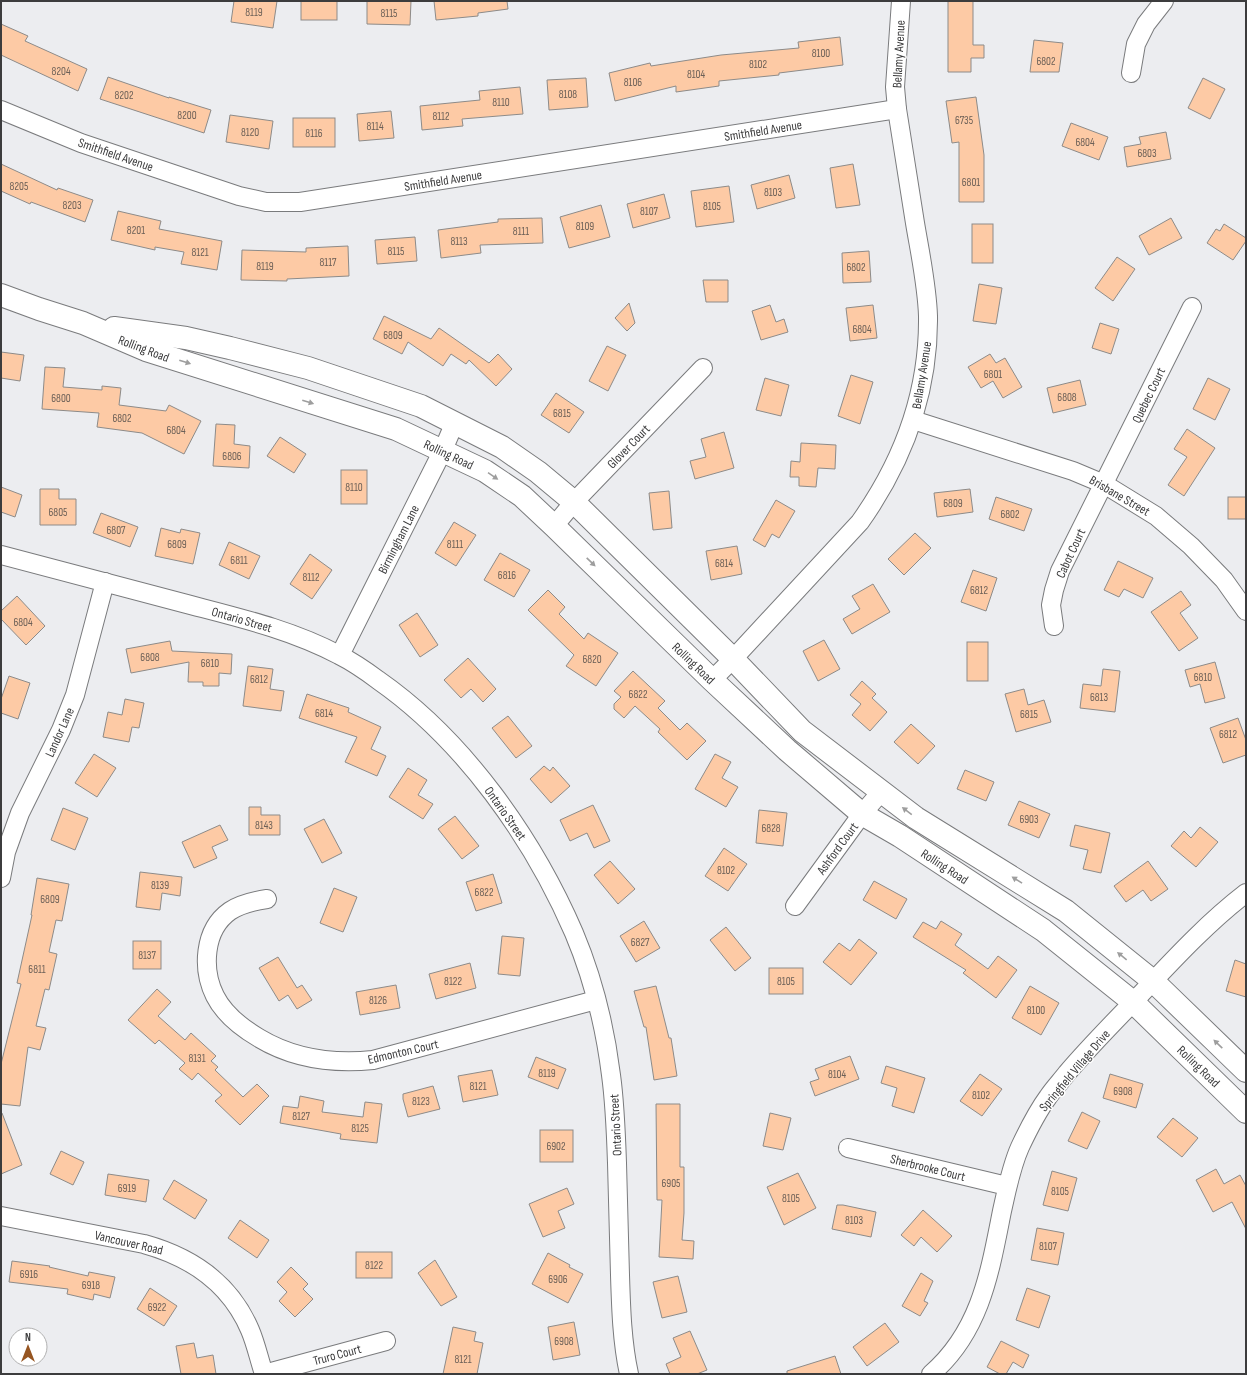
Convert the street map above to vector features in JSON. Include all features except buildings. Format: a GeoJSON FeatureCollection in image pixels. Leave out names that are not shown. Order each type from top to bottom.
{"type":"FeatureCollection","features":[{"type":"Feature","properties":{"kind":"main road","name":"Rolling Road"},"geometry":{"type":"LineString","coordinates":[[1,295],[39,310],[83,323],[146,350],[396,429],[443,450],[492,475],[522,496],[712,680],[787,750],[862,814],[900,836],[1043,930],[1133,1002],[1246,1112]]}},
{"type":"Feature","properties":{"kind":"main road","name":"Rolling Road"},"geometry":{"type":"LineString","coordinates":[[83,323],[186,338],[308,368],[422,406],[508,451],[538,472],[574,502],[733,659],[802,731],[916,818],[1066,911],[1153,981],[1246,1071]]}},
{"type":"Feature","properties":{"kind":"street","name":"Bellamy Avenue"},"geometry":{"type":"LineString","coordinates":[[712,680],[860,522],[876,500],[889,477],[902,450],[913,420],[925,364],[928,315],[925,285],[897,109],[895,87],[901,1]]}},
{"type":"Feature","properties":{"kind":"street"},"geometry":{"type":"LineString","coordinates":[[1131,73],[1136,44],[1146,24],[1164,1]]}},
{"type":"Feature","properties":{"kind":"street","name":"Smithfield Avenue"},"geometry":{"type":"LineString","coordinates":[[1,110],[81,143],[239,196],[266,202],[283,203],[300,202],[897,109]]}},
{"type":"Feature","properties":{"kind":"street","name":"Quebec Court"},"geometry":{"type":"LineString","coordinates":[[1104,484],[1192,307]]}},
{"type":"Feature","properties":{"kind":"street","name":"Glover Court"},"geometry":{"type":"LineString","coordinates":[[554,526],[574,502],[703,368]]}},
{"type":"Feature","properties":{"kind":"street","name":"Brisbane Street"},"geometry":{"type":"LineString","coordinates":[[913,420],[1073,471],[1104,484],[1137,503],[1174,530],[1192,546],[1243,599]]}},
{"type":"Feature","properties":{"kind":"street","name":"Birmingham Lane"},"geometry":{"type":"LineString","coordinates":[[340,655],[443,450],[455,422]]}},
{"type":"Feature","properties":{"kind":"street","name":"Cabot Court"},"geometry":{"type":"LineString","coordinates":[[1054,626],[1051,605],[1060,572],[1104,484]]}},
{"type":"Feature","properties":{"kind":"street","name":"Ontario Street"},"geometry":{"type":"LineString","coordinates":[[1,555],[262,624],[340,655],[391,689],[413,707],[447,739],[481,778],[523,836],[557,897],[575,936],[588,972],[605,1036],[615,1103],[622,1316],[626,1362],[629,1374]]}},
{"type":"Feature","properties":{"kind":"street","name":"Landor Lane"},"geometry":{"type":"LineString","coordinates":[[1,878],[6,852],[20,813],[61,730],[75,695],[104,582]]}},
{"type":"Feature","properties":{"kind":"street","name":"Ashford Court"},"geometry":{"type":"LineString","coordinates":[[795,906],[862,814],[881,792]]}},
{"type":"Feature","properties":{"kind":"street","name":"Springfield Village Drive"},"geometry":{"type":"LineString","coordinates":[[931,1374],[961,1339],[981,1300],[988,1280],[1007,1186],[1014,1164],[1020,1148],[1038,1112],[1049,1095],[1079,1059],[1153,981],[1198,935],[1246,893]]}},
{"type":"Feature","properties":{"kind":"street","name":"Edmonton Court"},"geometry":{"type":"LineString","coordinates":[[267,899],[250,902],[230,911],[217,924],[211,936],[207,953],[207,973],[216,998],[234,1020],[259,1038],[291,1053],[332,1062],[373,1060],[596,1000]]}},
{"type":"Feature","properties":{"kind":"street","name":"Sherbrooke Court"},"geometry":{"type":"LineString","coordinates":[[848,1148],[1007,1186]]}},
{"type":"Feature","properties":{"kind":"street","name":"Vancouver Road"},"geometry":{"type":"LineString","coordinates":[[1,1216],[144,1244],[163,1249],[196,1266],[223,1288],[234,1302],[250,1330],[264,1374]]}},
{"type":"Feature","properties":{"kind":"street","name":"Truro Court"},"geometry":{"type":"LineString","coordinates":[[264,1374],[386,1341]]}}]}
